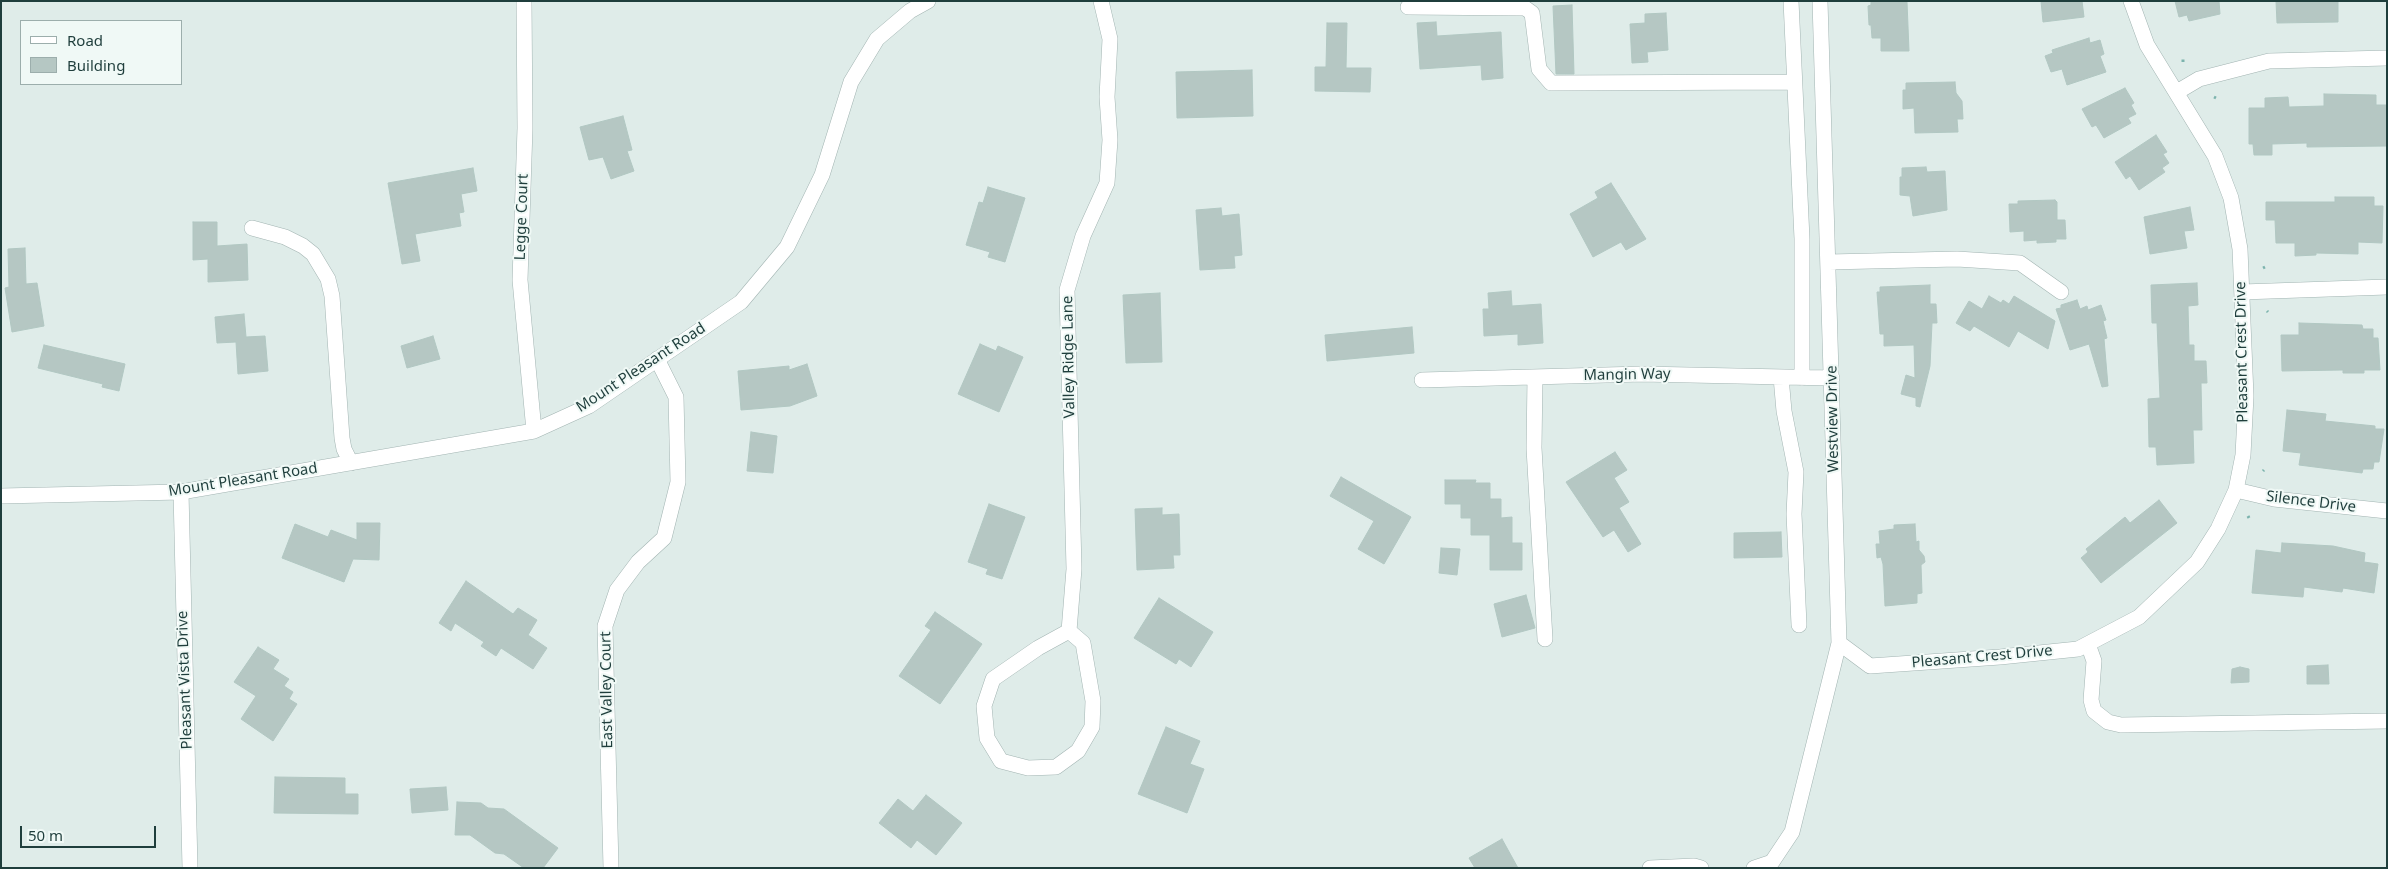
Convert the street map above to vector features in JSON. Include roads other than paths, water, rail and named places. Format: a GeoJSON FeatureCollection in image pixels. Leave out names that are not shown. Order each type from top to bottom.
{"type":"FeatureCollection","features":[{"type":"Feature","properties":{"kind":"street","name":"Legge Court"},"geometry":{"type":"LineString","coordinates":[[524,1],[525,128],[520,280],[534,431]]}},
{"type":"Feature","properties":{"kind":"street","name":"Mount Pleasant Road"},"geometry":{"type":"LineString","coordinates":[[1,496],[181,492],[534,431],[589,406],[741,302],[787,247],[822,175],[851,82],[877,39],[910,10],[928,1]]}},
{"type":"Feature","properties":{"kind":"street","name":"Valley Ridge Lane"},"geometry":{"type":"LineString","coordinates":[[1069,631],[1074,569],[1067,290],[1083,236],[1107,183],[1110,140],[1107,97],[1110,39],[1102,1]]}},
{"type":"Feature","properties":{"kind":"street"},"geometry":{"type":"LineString","coordinates":[[1791,1],[1793,82],[1802,240],[1802,378]]}},
{"type":"Feature","properties":{"kind":"street","name":"Westview Drive"},"geometry":{"type":"LineString","coordinates":[[1754,868],[1772,862],[1792,832],[1839,643],[1820,1]]}},
{"type":"Feature","properties":{"kind":"street","name":"Pleasant Crest Drive"},"geometry":{"type":"LineString","coordinates":[[1839,643],[1870,666],[2078,649],[2139,617],[2196,562],[2218,530],[2236,490],[2242,455],[2246,396],[2240,249],[2231,198],[2215,156],[2147,45],[2131,1]]}},
{"type":"Feature","properties":{"kind":"street"},"geometry":{"type":"LineString","coordinates":[[1408,8],[1525,8],[1532,13],[1539,69],[1551,83],[1793,82]]}},
{"type":"Feature","properties":{"kind":"street"},"geometry":{"type":"LineString","coordinates":[[2177,92],[2198,79],[2269,61],[2387,58]]}},
{"type":"Feature","properties":{"kind":"street"},"geometry":{"type":"LineString","coordinates":[[252,228],[285,237],[303,246],[313,254],[328,278],[332,296],[342,438],[344,449],[351,463]]}},
{"type":"Feature","properties":{"kind":"street"},"geometry":{"type":"LineString","coordinates":[[1828,262],[1957,259],[2020,263],[2062,292]]}},
{"type":"Feature","properties":{"kind":"street"},"geometry":{"type":"LineString","coordinates":[[2242,292],[2387,286]]}},
{"type":"Feature","properties":{"kind":"street","name":"East Valley Court"},"geometry":{"type":"LineString","coordinates":[[611,868],[605,626],[617,590],[638,562],[664,538],[678,482],[676,398],[657,359]]}},
{"type":"Feature","properties":{"kind":"street","name":"Mangin Way"},"geometry":{"type":"LineString","coordinates":[[1422,380],[1642,374],[1832,378]]}},
{"type":"Feature","properties":{"kind":"street"},"geometry":{"type":"LineString","coordinates":[[1534,377],[1534,448],[1544,638]]}},
{"type":"Feature","properties":{"kind":"street"},"geometry":{"type":"LineString","coordinates":[[1781,378],[1784,411],[1796,472],[1794,514],[1799,625]]}},
{"type":"Feature","properties":{"kind":"street","name":"Silence Drive"},"geometry":{"type":"LineString","coordinates":[[2236,490],[2274,499],[2387,511]]}},
{"type":"Feature","properties":{"kind":"street","name":"Pleasant Vista Drive"},"geometry":{"type":"LineString","coordinates":[[181,492],[190,868]]}},
{"type":"Feature","properties":{"kind":"street"},"geometry":{"type":"LineString","coordinates":[[1069,631],[1083,644],[1093,701],[1092,727],[1078,751],[1056,767],[1028,768],[1000,761],[987,738],[984,706],[993,679],[1038,648],[1069,631]]}},
{"type":"Feature","properties":{"kind":"street"},"geometry":{"type":"LineString","coordinates":[[2088,644],[2094,661],[2091,700],[2094,710],[2108,722],[2121,726],[2387,721]]}},
{"type":"Feature","properties":{"kind":"street"},"geometry":{"type":"LineString","coordinates":[[1650,868],[1694,866],[1702,868]]}}]}
